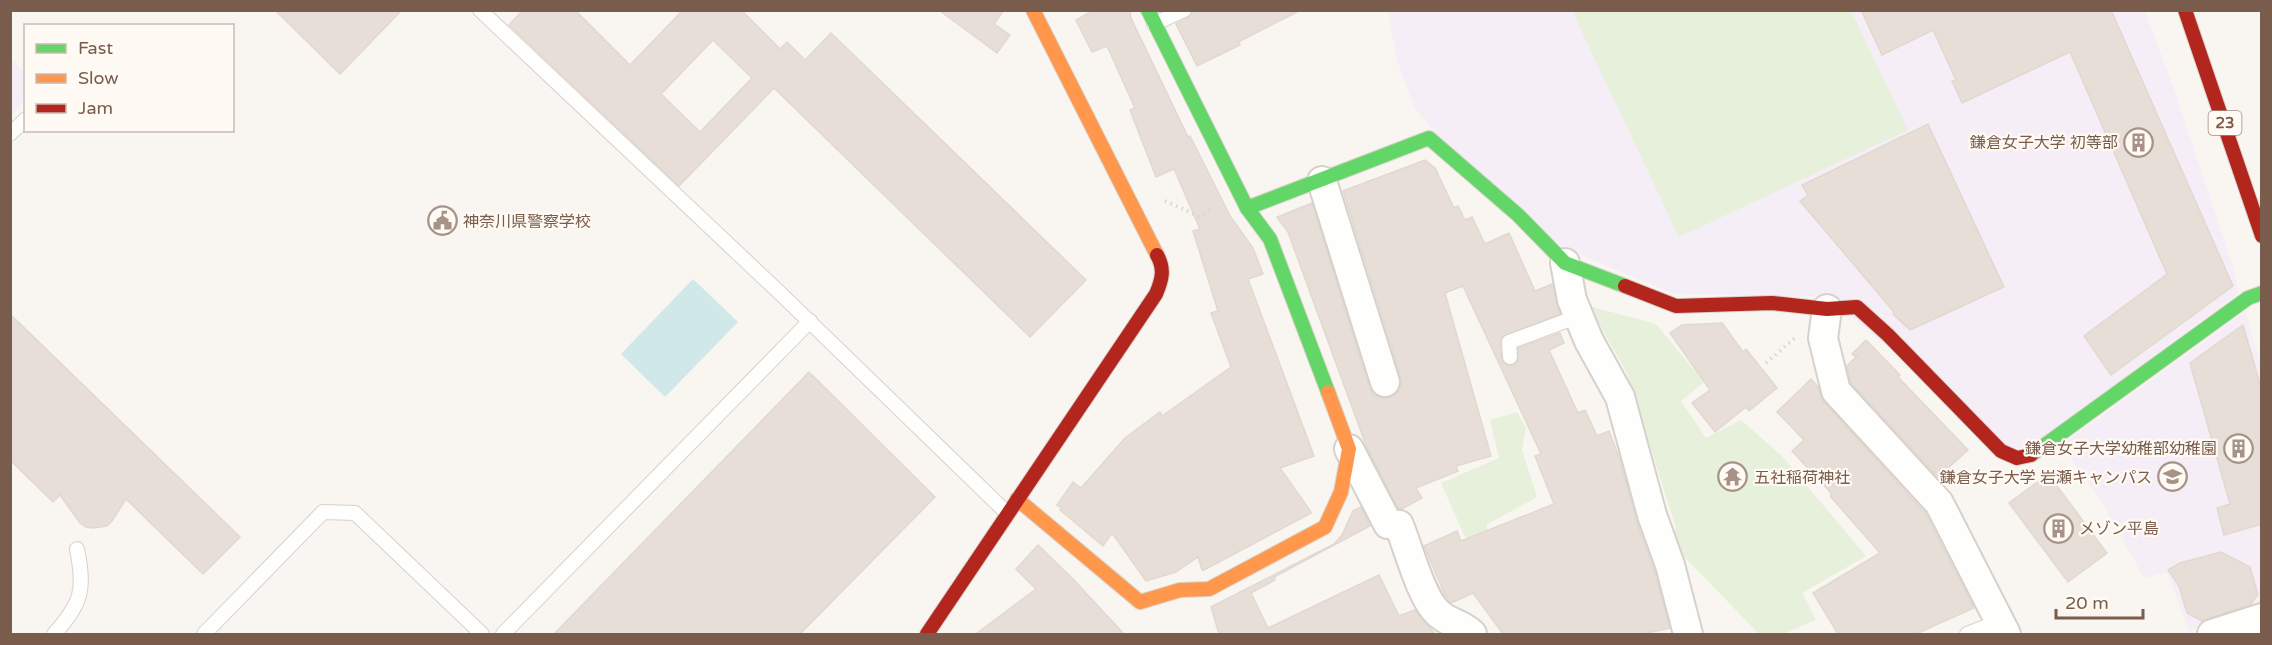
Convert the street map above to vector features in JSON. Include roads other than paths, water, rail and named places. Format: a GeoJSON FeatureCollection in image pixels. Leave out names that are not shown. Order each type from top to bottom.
{"type":"FeatureCollection","features":[{"type":"Feature","properties":{"kind":"street"},"geometry":{"type":"LineString","coordinates":[[927,634],[1156,294],[1162,280],[1162,264],[1033,10]]}},
{"type":"Feature","properties":{"kind":"street"},"geometry":{"type":"LineString","coordinates":[[1148,10],[1244,202],[1270,239],[1349,449],[1388,524],[1399,525],[1428,600],[1446,619],[1464,626],[1472,634]]}},
{"type":"Feature","properties":{"kind":"street","name":"23"},"geometry":{"type":"LineString","coordinates":[[2185,11],[2262,236]]}},
{"type":"Feature","properties":{"kind":"street"},"geometry":{"type":"LineString","coordinates":[[1244,202],[1322,181],[1429,138],[1518,215],[1564,263],[1676,306],[1772,303],[1827,309],[1857,306],[2001,451],[2017,458],[2035,454],[2238,305],[2262,293]]}},
{"type":"Feature","properties":{"kind":"street"},"geometry":{"type":"LineString","coordinates":[[1322,181],[1385,382]]}},
{"type":"Feature","properties":{"kind":"street"},"geometry":{"type":"LineString","coordinates":[[1564,263],[1572,300],[1589,341],[1620,397],[1652,515],[1671,565],[1688,634]]}},
{"type":"Feature","properties":{"kind":"street"},"geometry":{"type":"LineString","coordinates":[[1827,309],[1823,338],[1836,391],[1939,503],[2003,628]]}},
{"type":"Feature","properties":{"kind":"street"},"geometry":{"type":"LineString","coordinates":[[1017,499],[1140,602],[1180,590],[1209,589],[1325,527],[1341,492],[1349,449]]}},
{"type":"Feature","properties":{"kind":"street"},"geometry":{"type":"LineString","coordinates":[[2212,634],[2262,618]]}},
{"type":"Feature","properties":{"kind":"lane"},"geometry":{"type":"LineString","coordinates":[[480,10],[810,321],[1008,513]]}},
{"type":"Feature","properties":{"kind":"lane"},"geometry":{"type":"LineString","coordinates":[[1154,24],[1184,10]]}},
{"type":"Feature","properties":{"kind":"lane"},"geometry":{"type":"LineString","coordinates":[[10,134],[24,121]]}},
{"type":"Feature","properties":{"kind":"lane"},"geometry":{"type":"LineString","coordinates":[[1510,357],[1509,342],[1579,316]]}},
{"type":"Feature","properties":{"kind":"lane"},"geometry":{"type":"LineString","coordinates":[[503,634],[810,321]]}},
{"type":"Feature","properties":{"kind":"lane"},"geometry":{"type":"LineString","coordinates":[[204,634],[323,512],[355,513],[482,634]]}},
{"type":"Feature","properties":{"kind":"lane"},"geometry":{"type":"LineString","coordinates":[[54,634],[71,615],[78,600],[82,583],[77,549]]}},
{"type":"Feature","properties":{"kind":"lane"},"geometry":{"type":"LineString","coordinates":[[1966,634],[2003,628]]}},
{"type":"Feature","properties":{"kind":"water"},"geometry":{"type":"Polygon","coordinates":[[[693,279],[738,322],[665,397],[621,354],[693,279]]]}},
{"type":"Feature","properties":{"kind":"place","name":"鎌倉女子大学 初等部"},"geometry":{"type":"Point","coordinates":[2139,142]}},
{"type":"Feature","properties":{"kind":"place","name":"神奈川県警察学校"},"geometry":{"type":"Point","coordinates":[442,221]}},
{"type":"Feature","properties":{"kind":"place","name":"鎌倉女子大学幼稚部幼稚園"},"geometry":{"type":"Point","coordinates":[2238,448]}},
{"type":"Feature","properties":{"kind":"place","name":"五社稲荷神社"},"geometry":{"type":"Point","coordinates":[1733,477]}},
{"type":"Feature","properties":{"kind":"place","name":"鎌倉女子大学 岩瀬キャンパス"},"geometry":{"type":"Point","coordinates":[2173,477]}},
{"type":"Feature","properties":{"kind":"place","name":"メゾン平島"},"geometry":{"type":"Point","coordinates":[2058,528]}}]}
